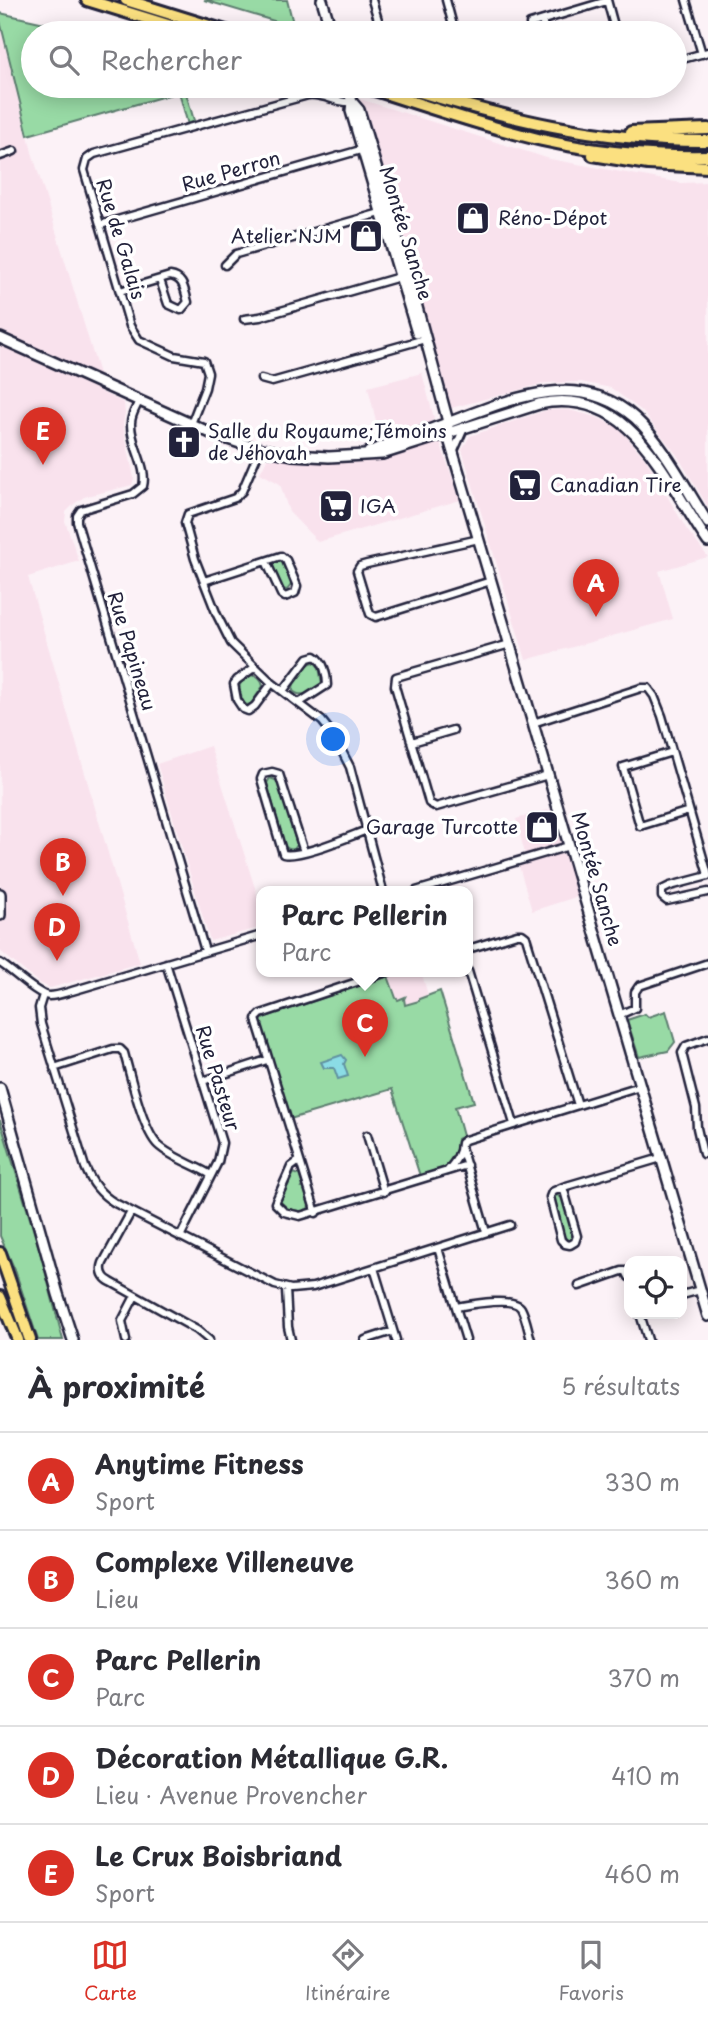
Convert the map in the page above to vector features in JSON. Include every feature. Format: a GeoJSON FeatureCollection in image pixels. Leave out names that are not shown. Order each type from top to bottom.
{"type":"FeatureCollection","features":[{"type":"Feature","properties":{"kind":"highway"},"geometry":{"type":"LineString","coordinates":[[87,0],[155,21]]}},
{"type":"Feature","properties":{"kind":"highway"},"geometry":{"type":"LineString","coordinates":[[126,0],[193,21]]}},
{"type":"Feature","properties":{"kind":"highway"},"geometry":{"type":"LineString","coordinates":[[402,98],[573,150],[618,160],[708,167]]}},
{"type":"Feature","properties":{"kind":"highway"},"geometry":{"type":"LineString","coordinates":[[440,98],[497,115],[586,133],[645,139],[708,141]]}},
{"type":"Feature","properties":{"kind":"highway"},"geometry":{"type":"LineString","coordinates":[[586,133],[708,130]]}},
{"type":"Feature","properties":{"kind":"highway"},"geometry":{"type":"LineString","coordinates":[[534,138],[615,151],[708,156]]}},
{"type":"Feature","properties":{"kind":"highway"},"geometry":{"type":"LineString","coordinates":[[0,1253],[30,1340]]}},
{"type":"Feature","properties":{"kind":"highway"},"geometry":{"type":"LineString","coordinates":[[0,1297],[18,1340]]}},
{"type":"Feature","properties":{"kind":"street"},"geometry":{"type":"LineString","coordinates":[[322,0],[328,21]]}},
{"type":"Feature","properties":{"kind":"street"},"geometry":{"type":"LineString","coordinates":[[372,0],[378,21]]}},
{"type":"Feature","properties":{"kind":"street"},"geometry":{"type":"LineString","coordinates":[[446,0],[452,21]]}},
{"type":"Feature","properties":{"kind":"street"},"geometry":{"type":"LineString","coordinates":[[542,21],[607,0],[613,21]]}},
{"type":"Feature","properties":{"kind":"street"},"geometry":{"type":"LineString","coordinates":[[686,0],[705,53],[687,58]]}},
{"type":"Feature","properties":{"kind":"street","name":"Rue de Galais"},"geometry":{"type":"LineString","coordinates":[[191,425],[205,388],[208,373],[204,361],[174,356],[139,340],[130,326],[84,170],[87,159],[94,154],[297,98]]}},
{"type":"Feature","properties":{"kind":"street","name":"Rue de Galais"},"geometry":{"type":"LineString","coordinates":[[328,98],[352,102]]}},
{"type":"Feature","properties":{"kind":"street","name":"Montée Sanche"},"geometry":{"type":"LineString","coordinates":[[351,98],[351,111],[366,148],[405,275],[453,453],[708,1316]]}},
{"type":"Feature","properties":{"kind":"street","name":"Rue Perron"},"geometry":{"type":"LineString","coordinates":[[100,225],[366,148]]}},
{"type":"Feature","properties":{"kind":"street"},"geometry":{"type":"LineString","coordinates":[[0,156],[14,151]]}},
{"type":"Feature","properties":{"kind":"street"},"geometry":{"type":"LineString","coordinates":[[225,265],[236,254],[385,212]]}},
{"type":"Feature","properties":{"kind":"street"},"geometry":{"type":"LineString","coordinates":[[244,319],[260,317],[405,275]]}},
{"type":"Feature","properties":{"kind":"street"},"geometry":{"type":"LineString","coordinates":[[120,290],[170,276],[178,277],[183,283],[188,302],[181,310],[168,304],[160,280]]}},
{"type":"Feature","properties":{"kind":"street"},"geometry":{"type":"LineString","coordinates":[[0,338],[191,425],[260,449],[292,455],[322,457],[387,453],[540,393],[570,391],[601,398],[630,414],[648,431],[708,523]]}},
{"type":"Feature","properties":{"kind":"street"},"geometry":{"type":"LineString","coordinates":[[261,379],[272,382],[422,340]]}},
{"type":"Feature","properties":{"kind":"street","name":"Rue Papineau"},"geometry":{"type":"LineString","coordinates":[[139,401],[131,423],[144,476],[143,486],[133,494],[82,509],[77,522],[205,951]]}},
{"type":"Feature","properties":{"kind":"street"},"geometry":{"type":"LineString","coordinates":[[448,428],[464,428],[549,402],[573,402],[600,409],[623,423],[640,438],[708,542]]}},
{"type":"Feature","properties":{"kind":"street"},"geometry":{"type":"LineString","coordinates":[[453,453],[464,428]]}},
{"type":"Feature","properties":{"kind":"street"},"geometry":{"type":"LineString","coordinates":[[260,449],[242,491],[235,498],[188,513],[185,523],[195,559],[231,643],[272,683],[322,721],[334,736],[350,767],[382,886]]}},
{"type":"Feature","properties":{"kind":"street"},"geometry":{"type":"LineString","coordinates":[[479,539],[367,564],[360,566],[357,572],[370,614],[376,617],[491,580]]}},
{"type":"Feature","properties":{"kind":"street"},"geometry":{"type":"LineString","coordinates":[[204,581],[281,556],[286,560],[298,586],[295,593],[285,597],[281,594],[266,561]]}},
{"type":"Feature","properties":{"kind":"street"},"geometry":{"type":"LineString","coordinates":[[510,644],[396,677],[395,686],[429,803],[436,807],[548,775]]}},
{"type":"Feature","properties":{"kind":"street"},"geometry":{"type":"LineString","coordinates":[[283,691],[309,658],[315,656],[324,671],[327,685],[299,703]]}},
{"type":"Feature","properties":{"kind":"street"},"geometry":{"type":"LineString","coordinates":[[255,667],[234,684],[243,709],[248,710],[254,706],[272,683]]}},
{"type":"Feature","properties":{"kind":"street"},"geometry":{"type":"LineString","coordinates":[[533,723],[648,688],[654,696],[672,752],[708,876],[670,886],[662,890],[662,897],[667,901],[708,892]]}},
{"type":"Feature","properties":{"kind":"street"},"geometry":{"type":"LineString","coordinates":[[412,743],[453,730]]}},
{"type":"Feature","properties":{"kind":"street"},"geometry":{"type":"LineString","coordinates":[[672,752],[623,767],[640,826],[690,811]]}},
{"type":"Feature","properties":{"kind":"street"},"geometry":{"type":"LineString","coordinates":[[304,852],[279,774],[263,774],[261,779],[283,854],[290,856],[304,852],[367,830]]}},
{"type":"Feature","properties":{"kind":"street"},"geometry":{"type":"LineString","coordinates":[[433,886],[569,846]]}},
{"type":"Feature","properties":{"kind":"street"},"geometry":{"type":"LineString","coordinates":[[0,894],[0,915]]}},
{"type":"Feature","properties":{"kind":"street"},"geometry":{"type":"LineString","coordinates":[[473,947],[524,934],[578,1105]]}},
{"type":"Feature","properties":{"kind":"street"},"geometry":{"type":"LineString","coordinates":[[0,963],[43,995],[50,996],[256,937]]}},
{"type":"Feature","properties":{"kind":"street","name":"Rue Pasteur"},"geometry":{"type":"LineString","coordinates":[[166,963],[222,1143],[219,1159],[180,1237]]}},
{"type":"Feature","properties":{"kind":"street"},"geometry":{"type":"LineString","coordinates":[[619,1015],[635,1008],[635,992],[639,986],[708,963]]}},
{"type":"Feature","properties":{"kind":"street"},"geometry":{"type":"LineString","coordinates":[[316,1213],[256,1017],[366,977]]}},
{"type":"Feature","properties":{"kind":"street"},"geometry":{"type":"LineString","coordinates":[[470,977],[514,1124]]}},
{"type":"Feature","properties":{"kind":"street"},"geometry":{"type":"LineString","coordinates":[[43,995],[39,1008],[40,1018],[91,1180],[108,1199],[268,1282],[286,1289],[313,1287],[510,1225]]}},
{"type":"Feature","properties":{"kind":"street"},"geometry":{"type":"LineString","coordinates":[[703,1154],[696,1108],[682,1055],[686,1046],[708,1038]]}},
{"type":"Feature","properties":{"kind":"street"},"geometry":{"type":"LineString","coordinates":[[54,1068],[120,1049],[124,1053],[148,1130],[154,1140],[163,1149],[211,1175]]}},
{"type":"Feature","properties":{"kind":"street"},"geometry":{"type":"LineString","coordinates":[[203,1081],[267,1060]]}},
{"type":"Feature","properties":{"kind":"street"},"geometry":{"type":"LineString","coordinates":[[486,1232],[461,1143],[640,1086]]}},
{"type":"Feature","properties":{"kind":"street"},"geometry":{"type":"LineString","coordinates":[[0,1088],[73,1340]]}},
{"type":"Feature","properties":{"kind":"street"},"geometry":{"type":"LineString","coordinates":[[367,1135],[384,1192]]}},
{"type":"Feature","properties":{"kind":"street"},"geometry":{"type":"LineString","coordinates":[[447,1171],[462,1149]]}},
{"type":"Feature","properties":{"kind":"street"},"geometry":{"type":"LineString","coordinates":[[563,1187],[577,1236],[575,1242],[570,1245],[561,1240],[550,1197],[552,1192],[563,1187],[661,1158]]}},
{"type":"Feature","properties":{"kind":"street"},"geometry":{"type":"LineString","coordinates":[[299,1161],[291,1167],[275,1203],[281,1210],[296,1216],[316,1213],[467,1165]]}},
{"type":"Feature","properties":{"kind":"street"},"geometry":{"type":"LineString","coordinates":[[131,1212],[102,1269],[103,1276],[197,1330],[209,1340]]}},
{"type":"Feature","properties":{"kind":"street"},"geometry":{"type":"LineString","coordinates":[[438,1248],[466,1340]]}},
{"type":"Feature","properties":{"kind":"street"},"geometry":{"type":"LineString","coordinates":[[374,1268],[396,1340]]}},
{"type":"Feature","properties":{"kind":"street"},"geometry":{"type":"LineString","coordinates":[[579,1286],[607,1276],[624,1274]]}},
{"type":"Feature","properties":{"kind":"street"},"geometry":{"type":"LineString","coordinates":[[286,1289],[291,1340]]}},
{"type":"Feature","properties":{"kind":"street"},"geometry":{"type":"LineString","coordinates":[[687,1294],[700,1290]]}},
{"type":"Feature","properties":{"kind":"street"},"geometry":{"type":"LineString","coordinates":[[58,1294],[67,1340]]}},
{"type":"Feature","properties":{"kind":"street"},"geometry":{"type":"LineString","coordinates":[[126,1340],[122,1321],[135,1296]]}},
{"type":"Feature","properties":{"kind":"street"},"geometry":{"type":"LineString","coordinates":[[456,1307],[516,1303],[521,1307],[531,1340]]}},
{"type":"Feature","properties":{"kind":"street"},"geometry":{"type":"LineString","coordinates":[[642,1319],[648,1340]]}},
{"type":"Feature","properties":{"kind":"street"},"geometry":{"type":"LineString","coordinates":[[365,1340],[393,1331]]}},
{"type":"Feature","properties":{"kind":"shaded area"},"geometry":{"type":"Polygon","coordinates":[[[0,21],[32,152],[100,377],[95,389],[124,403],[123,425],[134,478],[132,485],[84,497],[66,512],[65,521],[79,561],[28,577],[140,963],[50,988],[39,983],[0,951],[0,21]]]}},
{"type":"Feature","properties":{"kind":"shaded area"},"geometry":{"type":"Polygon","coordinates":[[[360,99],[550,159],[681,183],[708,182],[708,507],[677,455],[642,411],[611,388],[581,382],[545,383],[451,408],[360,99]]]}},
{"type":"Feature","properties":{"kind":"shaded area"},"geometry":{"type":"Polygon","coordinates":[[[422,373],[434,418],[429,424],[381,442],[368,387],[422,373]]]}},
{"type":"Feature","properties":{"kind":"shaded area"},"geometry":{"type":"Polygon","coordinates":[[[547,410],[569,410],[596,417],[618,427],[645,458],[687,530],[708,557],[659,571],[673,619],[526,660],[462,450],[470,436],[547,410]]]}},
{"type":"Feature","properties":{"kind":"shaded area"},"geometry":{"type":"Polygon","coordinates":[[[440,442],[460,500],[318,542],[289,512],[280,484],[260,473],[268,457],[305,462],[375,460],[440,442]]]}},
{"type":"Feature","properties":{"kind":"shaded area"},"geometry":{"type":"Polygon","coordinates":[[[210,746],[256,891],[256,929],[210,941],[157,764],[210,746]]]}},
{"type":"Feature","properties":{"kind":"shaded area"},"geometry":{"type":"Polygon","coordinates":[[[552,809],[562,842],[525,854],[516,819],[552,809]]]}},
{"type":"Feature","properties":{"kind":"shaded area"},"geometry":{"type":"Polygon","coordinates":[[[560,854],[567,856],[579,896],[532,911],[519,866],[560,854]]]}},
{"type":"Feature","properties":{"kind":"shaded area"},"geometry":{"type":"Polygon","coordinates":[[[388,977],[423,977],[428,995],[440,991],[444,1004],[400,1008],[388,977]]]}},
{"type":"Feature","properties":{"kind":"green space"},"geometry":{"type":"Polygon","coordinates":[[[204,0],[287,0],[292,21],[274,21],[204,0]]]}},
{"type":"Feature","properties":{"kind":"green space"},"geometry":{"type":"Polygon","coordinates":[[[0,13],[36,21],[21,21],[21,98],[158,98],[28,135],[0,13]]]}},
{"type":"Feature","properties":{"kind":"green space"},"geometry":{"type":"Polygon","coordinates":[[[181,98],[187,98],[195,124],[188,125],[181,98]]]}},
{"type":"Feature","properties":{"kind":"green space"},"geometry":{"type":"Polygon","coordinates":[[[280,559],[291,585],[287,590],[282,589],[275,577],[272,564],[274,560],[280,559]]]}},
{"type":"Feature","properties":{"kind":"green space"},"geometry":{"type":"Polygon","coordinates":[[[314,662],[319,667],[322,684],[308,693],[296,693],[293,687],[297,678],[303,669],[314,662]]]}},
{"type":"Feature","properties":{"kind":"green space"},"geometry":{"type":"Polygon","coordinates":[[[251,675],[259,679],[263,686],[251,704],[247,705],[243,703],[240,686],[242,681],[251,675]]]}},
{"type":"Feature","properties":{"kind":"green space"},"geometry":{"type":"Polygon","coordinates":[[[270,778],[278,781],[297,845],[293,851],[285,847],[267,783],[270,778]]]}},
{"type":"Feature","properties":{"kind":"green space"},"geometry":{"type":"Polygon","coordinates":[[[385,977],[388,977],[396,998],[398,1000],[405,997],[405,1005],[440,991],[474,1102],[455,1107],[463,1136],[457,1139],[456,1154],[448,1166],[420,1176],[392,1089],[290,1119],[260,1022],[263,1018],[385,977]]]}},
{"type":"Feature","properties":{"kind":"green space"},"geometry":{"type":"Polygon","coordinates":[[[666,1011],[675,1042],[668,1051],[639,1057],[627,1020],[666,1011]]]}},
{"type":"Feature","properties":{"kind":"green space"},"geometry":{"type":"Polygon","coordinates":[[[0,1120],[41,1255],[63,1340],[38,1340],[15,1270],[0,1236],[0,1120]]]}},
{"type":"Feature","properties":{"kind":"green space"},"geometry":{"type":"Polygon","coordinates":[[[294,1173],[299,1175],[309,1205],[305,1212],[289,1209],[280,1202],[294,1173]]]}},
{"type":"Feature","properties":{"kind":"green space"},"geometry":{"type":"Polygon","coordinates":[[[557,1195],[562,1198],[573,1235],[570,1241],[565,1239],[553,1198],[557,1195]]]}},
{"type":"Feature","properties":{"kind":"water"},"geometry":{"type":"Polygon","coordinates":[[[342,1055],[346,1060],[344,1064],[348,1076],[338,1079],[334,1068],[324,1068],[321,1062],[342,1055]]]}},
{"type":"Feature","properties":{"kind":"place","name":"Réno-Dépot"},"geometry":{"type":"Point","coordinates":[473,218]}},
{"type":"Feature","properties":{"kind":"place","name":"Atelier NJM"},"geometry":{"type":"Point","coordinates":[366,236]}},
{"type":"Feature","properties":{"kind":"place","name":"Salle du Royaume;Témoins de Jéhovah"},"geometry":{"type":"Point","coordinates":[184,442]}},
{"type":"Feature","properties":{"kind":"place","name":"Le Crux Boisbriand"},"geometry":{"type":"Point","coordinates":[43,465]}},
{"type":"Feature","properties":{"kind":"place","name":"Canadian Tire"},"geometry":{"type":"Point","coordinates":[525,485]}},
{"type":"Feature","properties":{"kind":"place","name":"IGA"},"geometry":{"type":"Point","coordinates":[336,506]}},
{"type":"Feature","properties":{"kind":"place","name":"Anytime Fitness"},"geometry":{"type":"Point","coordinates":[596,617]}},
{"type":"Feature","properties":{"kind":"place","name":"Garage Turcotte"},"geometry":{"type":"Point","coordinates":[542,827]}},
{"type":"Feature","properties":{"kind":"place","name":"Complexe Villeneuve"},"geometry":{"type":"Point","coordinates":[63,896]}},
{"type":"Feature","properties":{"kind":"place","name":"Décoration Métallique G.R."},"geometry":{"type":"Point","coordinates":[57,961]}},
{"type":"Feature","properties":{"kind":"place","name":"Parc Pellerin"},"geometry":{"type":"Point","coordinates":[365,1057]}}]}
